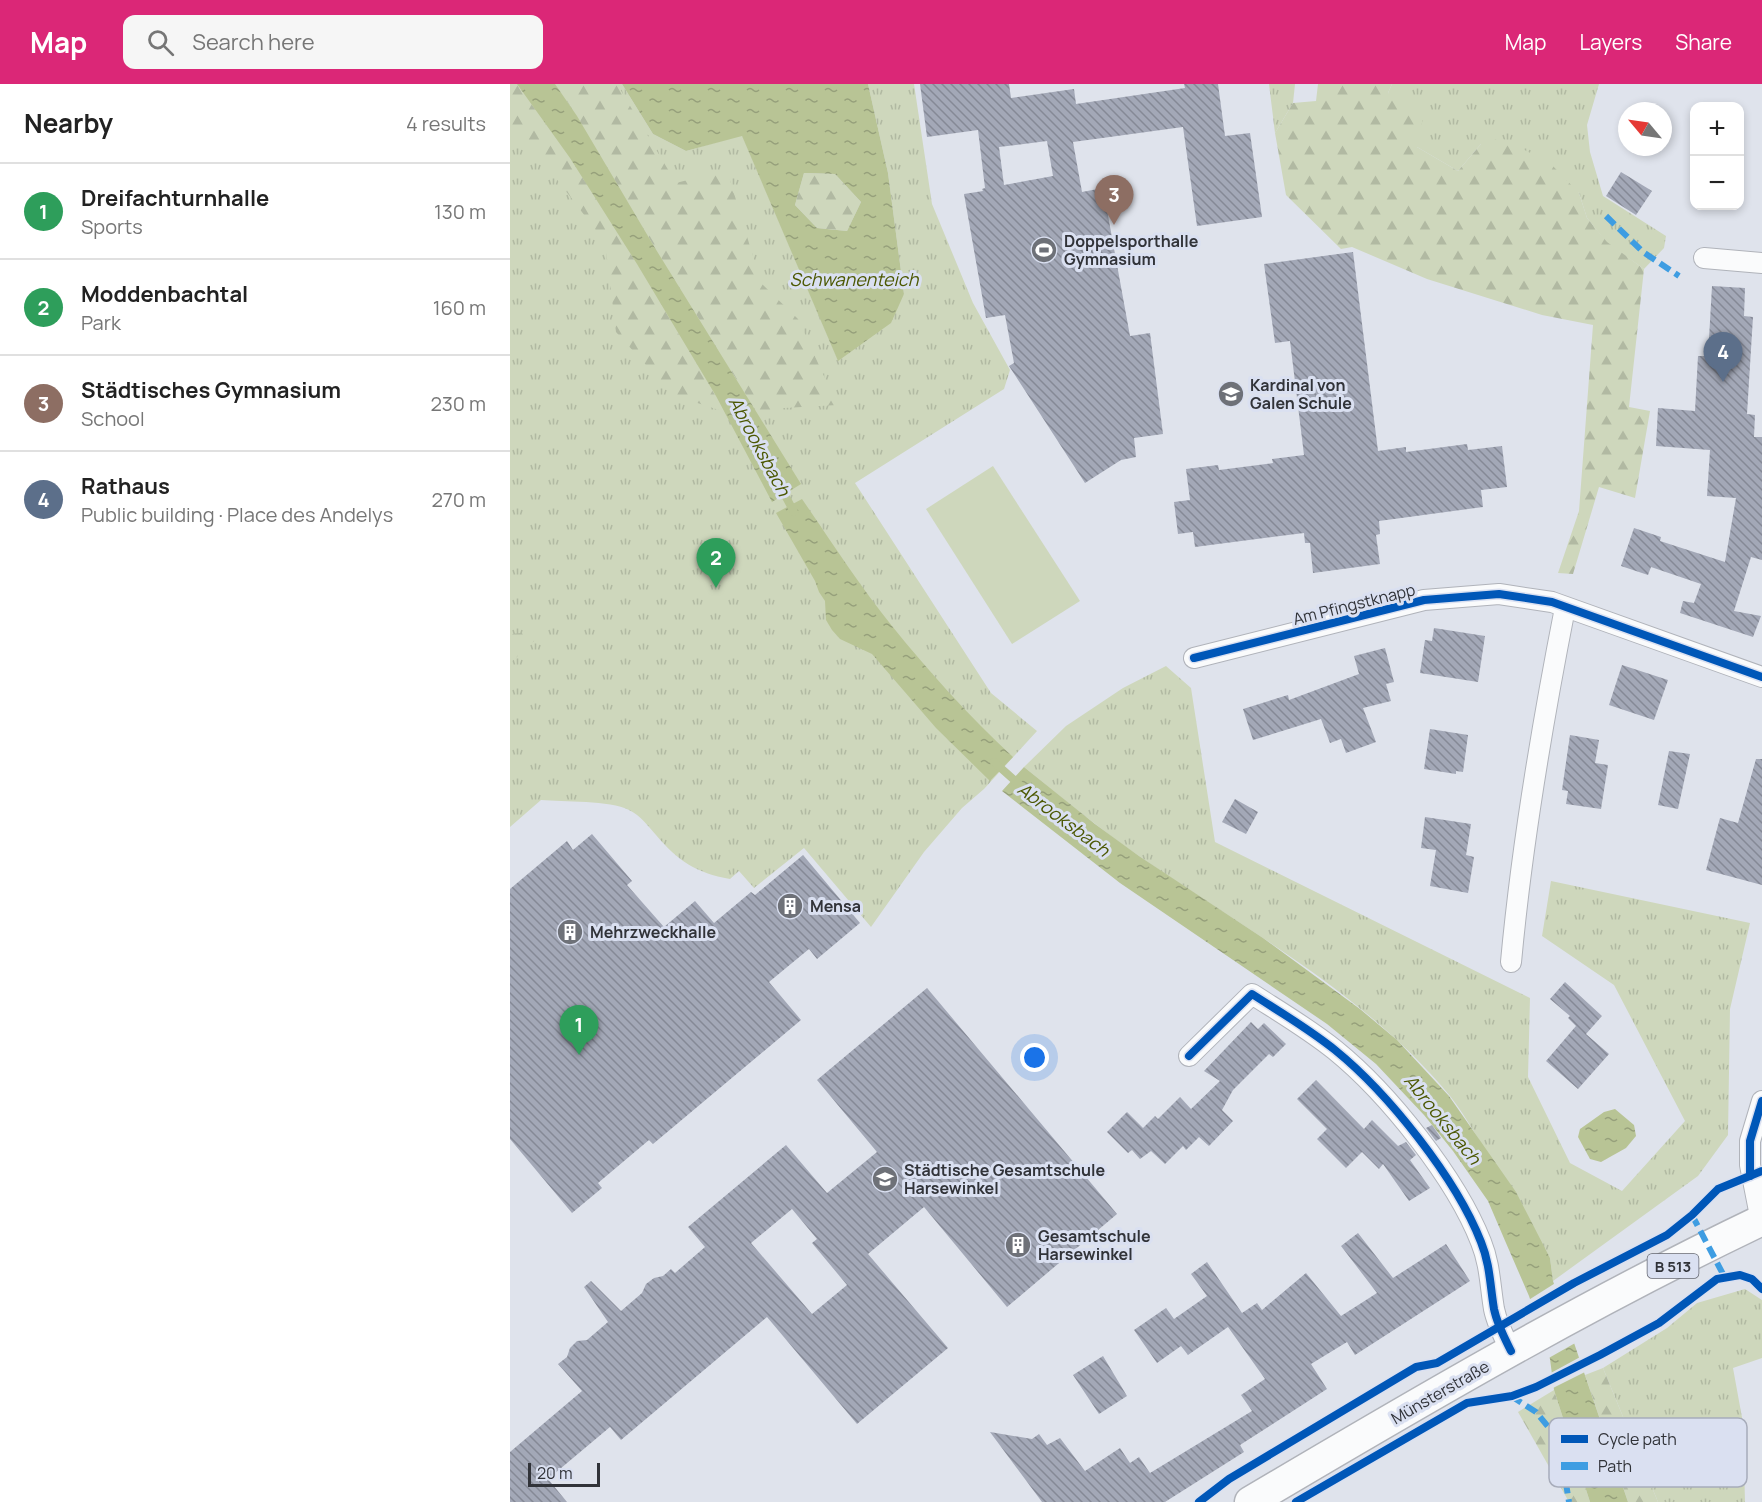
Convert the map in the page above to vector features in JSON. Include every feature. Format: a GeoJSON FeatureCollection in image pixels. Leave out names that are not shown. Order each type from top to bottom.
{"type":"FeatureCollection","features":[{"type":"Feature","properties":{"kind":"main road","name":"Münsterstraße"},"geometry":{"type":"LineString","coordinates":[[1250,1502],[1585,1310],[1761,1221]]}},
{"type":"Feature","properties":{"kind":"street"},"geometry":{"type":"LineString","coordinates":[[1704,258],[1762,263]]}},
{"type":"Feature","properties":{"kind":"street","name":"Am Pfingstknapp"},"geometry":{"type":"LineString","coordinates":[[1194,658],[1424,600],[1499,594],[1552,602],[1762,677]]}},
{"type":"Feature","properties":{"kind":"street"},"geometry":{"type":"LineString","coordinates":[[1511,962],[1518,888],[1553,671],[1566,608]]}},
{"type":"Feature","properties":{"kind":"street"},"geometry":{"type":"LineString","coordinates":[[1189,1056],[1252,994],[1310,1031],[1337,1052],[1386,1100],[1432,1157],[1469,1214],[1482,1244],[1491,1277],[1494,1308],[1499,1328],[1518,1347]]}},
{"type":"Feature","properties":{"kind":"street","name":"Münsterstraße"},"geometry":{"type":"LineString","coordinates":[[1761,1221],[1750,1166],[1750,1141],[1762,1101]]}},
{"type":"Feature","properties":{"kind":"green space"},"geometry":{"type":"Polygon","coordinates":[[[510,84],[622,84],[653,134],[686,151],[742,135],[838,360],[904,294],[888,173],[868,84],[914,84],[932,204],[973,303],[1010,370],[1004,389],[855,483],[991,693],[1037,731],[984,789],[962,808],[924,852],[871,927],[804,848],[754,888],[739,871],[730,879],[707,873],[688,864],[672,852],[633,812],[610,804],[541,800],[510,827],[510,84]]]}},
{"type":"Feature","properties":{"kind":"green space"},"geometry":{"type":"Polygon","coordinates":[[[510,84],[517,84],[570,158],[637,264],[725,412],[673,395],[616,332],[605,242],[555,177],[510,126],[510,84]]]}},
{"type":"Feature","properties":{"kind":"green space"},"geometry":{"type":"Polygon","coordinates":[[[555,84],[617,84],[676,183],[727,170],[761,283],[798,319],[837,405],[784,408],[758,414],[655,248],[577,116],[555,84]]]}},
{"type":"Feature","properties":{"kind":"green space"},"geometry":{"type":"Polygon","coordinates":[[[1269,84],[1295,84],[1293,103],[1275,133],[1269,84]]]}},
{"type":"Feature","properties":{"kind":"green space"},"geometry":{"type":"Polygon","coordinates":[[[1318,84],[1392,84],[1388,93],[1424,113],[1417,147],[1458,171],[1481,144],[1501,138],[1550,163],[1579,193],[1587,218],[1607,242],[1644,269],[1629,407],[1650,411],[1635,498],[1599,487],[1573,574],[1558,573],[1579,511],[1593,325],[1542,315],[1427,279],[1352,247],[1341,249],[1286,195],[1275,133],[1293,103],[1316,101],[1318,84]]]}},
{"type":"Feature","properties":{"kind":"green space"},"geometry":{"type":"Polygon","coordinates":[[[1392,84],[1599,84],[1587,125],[1590,152],[1603,196],[1666,236],[1664,248],[1644,269],[1607,243],[1587,218],[1579,193],[1481,144],[1458,171],[1417,147],[1388,93],[1392,84]]]}},
{"type":"Feature","properties":{"kind":"green space"},"geometry":{"type":"Polygon","coordinates":[[[804,173],[835,174],[861,202],[847,231],[817,228],[795,205],[804,173]]]}},
{"type":"Feature","properties":{"kind":"green space"},"geometry":{"type":"Polygon","coordinates":[[[993,466],[1080,601],[1012,644],[926,509],[993,466]]]}},
{"type":"Feature","properties":{"kind":"green space"},"geometry":{"type":"Polygon","coordinates":[[[545,631],[510,663],[510,634],[545,631]]]}},
{"type":"Feature","properties":{"kind":"green space"},"geometry":{"type":"Polygon","coordinates":[[[1166,666],[1191,688],[1215,842],[1530,998],[1528,1077],[1570,1163],[1622,1191],[1685,1121],[1614,985],[1542,936],[1551,881],[1750,923],[1730,1009],[1728,1135],[1698,1176],[1553,1281],[1550,1258],[1473,1130],[1450,1096],[1417,1059],[1343,995],[1124,845],[1024,767],[1066,726],[1123,688],[1166,666]]]}},
{"type":"Feature","properties":{"kind":"green space"},"geometry":{"type":"Polygon","coordinates":[[[1745,1289],[1762,1300],[1762,1358],[1733,1368],[1742,1418],[1624,1418],[1603,1368],[1667,1328],[1697,1303],[1745,1289]]]}},
{"type":"Feature","properties":{"kind":"green space"},"geometry":{"type":"Polygon","coordinates":[[[1603,1368],[1624,1418],[1600,1418],[1585,1375],[1603,1368]]]}},
{"type":"Feature","properties":{"kind":"green space"},"geometry":{"type":"Polygon","coordinates":[[[1554,1390],[1563,1418],[1549,1418],[1549,1467],[1518,1412],[1554,1390]]]}},
{"type":"Feature","properties":{"kind":"green space"},"geometry":{"type":"Polygon","coordinates":[[[1560,1487],[1585,1487],[1590,1502],[1569,1502],[1560,1487]]]}},
{"type":"Feature","properties":{"kind":"green space"},"geometry":{"type":"Polygon","coordinates":[[[1623,1487],[1652,1487],[1658,1502],[1628,1502],[1623,1487]]]}},
{"type":"Feature","properties":{"kind":"green space"},"geometry":{"type":"Polygon","coordinates":[[[1652,1487],[1745,1487],[1745,1502],[1658,1502],[1652,1487]]]}},
{"type":"Feature","properties":{"kind":"water"},"geometry":{"type":"Polygon","coordinates":[[[517,84],[555,84],[577,116],[655,248],[801,484],[772,502],[716,396],[637,264],[570,158],[517,84]]]}},
{"type":"Feature","properties":{"kind":"water","name":"Schwanenteich"},"geometry":{"type":"Polygon","coordinates":[[[622,84],[868,84],[888,173],[904,294],[891,323],[838,361],[742,136],[686,151],[653,134],[622,84]],[[804,173],[795,205],[817,228],[847,231],[861,202],[835,174],[804,173]]]}},
{"type":"Feature","properties":{"kind":"water"},"geometry":{"type":"Polygon","coordinates":[[[802,499],[892,626],[965,710],[1013,757],[990,781],[936,728],[872,654],[840,639],[832,630],[826,620],[825,601],[776,513],[802,499]]]}},
{"type":"Feature","properties":{"kind":"water"},"geometry":{"type":"Polygon","coordinates":[[[1024,767],[1095,824],[1263,938],[1360,1009],[1397,1040],[1449,1096],[1516,1192],[1550,1258],[1553,1281],[1599,1418],[1563,1418],[1554,1390],[1550,1359],[1529,1296],[1488,1201],[1424,1115],[1376,1064],[1327,1024],[1120,883],[1002,791],[1024,767]]]}},
{"type":"Feature","properties":{"kind":"water"},"geometry":{"type":"Polygon","coordinates":[[[1615,1109],[1634,1125],[1636,1136],[1626,1148],[1601,1162],[1590,1159],[1578,1137],[1580,1129],[1604,1112],[1615,1109]]]}},
{"type":"Feature","properties":{"kind":"water"},"geometry":{"type":"Polygon","coordinates":[[[1585,1487],[1623,1487],[1628,1502],[1590,1502],[1585,1487]]]}},
{"type":"Feature","properties":{"kind":"pier"},"geometry":{"type":"Polygon","coordinates":[[[1557,1282],[1577,1342],[1547,1359],[1527,1301],[1557,1282]]]}},
{"type":"Feature","properties":{"kind":"pier"},"geometry":{"type":"Polygon","coordinates":[[[1582,1356],[1587,1371],[1551,1389],[1549,1374],[1582,1356]]]}},
{"type":"Feature","properties":{"kind":"building"},"geometry":{"type":"Polygon","coordinates":[[[920,84],[1009,84],[1011,98],[1074,89],[1076,104],[1185,88],[1184,84],[1218,84],[1225,136],[1250,133],[1262,217],[1197,226],[1183,127],[1073,142],[1082,192],[1103,188],[1130,336],[1150,333],[1163,434],[1134,438],[1136,457],[1121,460],[1085,483],[1009,366],[1014,363],[1005,315],[986,318],[964,194],[983,191],[982,189],[985,188],[978,130],[927,137],[920,84]],[[1047,141],[999,147],[1004,185],[1053,176],[1047,141]]]}},
{"type":"Feature","properties":{"kind":"building"},"geometry":{"type":"Polygon","coordinates":[[[1621,172],[1652,191],[1636,215],[1606,196],[1621,172]]]}},
{"type":"Feature","properties":{"kind":"building"},"geometry":{"type":"Polygon","coordinates":[[[1353,252],[1378,451],[1406,447],[1406,452],[1467,444],[1468,450],[1502,446],[1507,487],[1481,490],[1483,507],[1379,521],[1380,534],[1376,535],[1380,564],[1313,573],[1310,543],[1305,543],[1304,533],[1195,547],[1193,532],[1178,534],[1174,502],[1190,500],[1186,469],[1218,465],[1219,470],[1273,463],[1272,459],[1304,455],[1290,341],[1275,343],[1264,264],[1353,252]]]}},
{"type":"Feature","properties":{"kind":"building"},"geometry":{"type":"Polygon","coordinates":[[[1712,286],[1745,288],[1744,316],[1753,317],[1747,414],[1755,415],[1754,437],[1762,437],[1762,560],[1751,557],[1734,611],[1761,616],[1753,637],[1680,613],[1683,601],[1694,603],[1701,584],[1651,567],[1648,575],[1621,566],[1634,528],[1661,537],[1660,541],[1725,562],[1736,498],[1707,496],[1710,450],[1656,446],[1658,408],[1695,411],[1698,356],[1708,356],[1712,286]]]}},
{"type":"Feature","properties":{"kind":"building"},"geometry":{"type":"Polygon","coordinates":[[[1434,628],[1485,636],[1478,682],[1420,673],[1425,640],[1432,641],[1434,628]]]}},
{"type":"Feature","properties":{"kind":"building"},"geometry":{"type":"Polygon","coordinates":[[[1385,648],[1394,682],[1386,684],[1391,701],[1363,708],[1376,742],[1346,753],[1341,739],[1330,743],[1321,719],[1253,740],[1243,709],[1288,695],[1289,700],[1359,674],[1354,656],[1385,648]]]}},
{"type":"Feature","properties":{"kind":"building"},"geometry":{"type":"Polygon","coordinates":[[[1622,665],[1668,680],[1654,720],[1609,705],[1622,665]]]}},
{"type":"Feature","properties":{"kind":"building"},"geometry":{"type":"Polygon","coordinates":[[[1430,729],[1468,735],[1463,772],[1456,771],[1456,774],[1424,769],[1430,729]]]}},
{"type":"Feature","properties":{"kind":"building"},"geometry":{"type":"Polygon","coordinates":[[[1570,735],[1599,740],[1595,763],[1608,765],[1601,809],[1566,804],[1568,791],[1562,790],[1570,735]]]}},
{"type":"Feature","properties":{"kind":"building"},"geometry":{"type":"Polygon","coordinates":[[[1669,751],[1690,754],[1678,809],[1658,805],[1669,751]]]}},
{"type":"Feature","properties":{"kind":"building"},"geometry":{"type":"Polygon","coordinates":[[[1756,759],[1762,759],[1762,885],[1706,870],[1720,818],[1738,823],[1756,759]]]}},
{"type":"Feature","properties":{"kind":"building"},"geometry":{"type":"Polygon","coordinates":[[[1235,799],[1258,812],[1246,834],[1222,822],[1235,799]]]}},
{"type":"Feature","properties":{"kind":"building"},"geometry":{"type":"Polygon","coordinates":[[[1425,817],[1471,824],[1466,855],[1474,857],[1468,893],[1430,886],[1436,850],[1421,848],[1425,817]]]}},
{"type":"Feature","properties":{"kind":"building"},"geometry":{"type":"Polygon","coordinates":[[[592,834],[632,881],[627,885],[664,927],[695,901],[714,923],[751,892],[755,895],[803,855],[860,923],[817,959],[809,949],[769,982],[801,1020],[653,1144],[649,1140],[598,1183],[602,1188],[572,1213],[510,1139],[510,889],[567,841],[573,850],[592,834]]]}},
{"type":"Feature","properties":{"kind":"building"},"geometry":{"type":"Polygon","coordinates":[[[1565,982],[1602,1016],[1586,1034],[1609,1054],[1578,1089],[1546,1061],[1576,1026],[1568,1018],[1570,1016],[1550,999],[1565,982]]]}},
{"type":"Feature","properties":{"kind":"building","name":"Gesamtschule Harsewinkel"},"geometry":{"type":"Polygon","coordinates":[[[927,988],[1117,1214],[1007,1307],[924,1207],[868,1254],[948,1348],[857,1424],[767,1317],[621,1440],[610,1427],[548,1479],[567,1502],[510,1502],[510,1452],[582,1391],[558,1364],[567,1357],[570,1348],[577,1341],[587,1340],[608,1322],[584,1287],[591,1281],[621,1311],[642,1293],[646,1284],[654,1278],[663,1276],[671,1269],[675,1273],[705,1247],[688,1227],[786,1145],[827,1193],[877,1152],[817,1080],[927,988]],[[792,1209],[751,1243],[812,1314],[847,1285],[812,1243],[817,1239],[792,1209]]]}},
{"type":"Feature","properties":{"kind":"building"},"geometry":{"type":"Polygon","coordinates":[[[1251,1022],[1258,1029],[1264,1023],[1286,1044],[1273,1057],[1269,1054],[1233,1090],[1222,1110],[1233,1121],[1209,1146],[1199,1137],[1186,1150],[1183,1146],[1165,1164],[1151,1151],[1140,1159],[1132,1150],[1128,1153],[1107,1132],[1127,1112],[1143,1128],[1155,1116],[1158,1119],[1180,1097],[1191,1109],[1220,1081],[1204,1071],[1251,1022]]]}},
{"type":"Feature","properties":{"kind":"building"},"geometry":{"type":"Polygon","coordinates":[[[1316,1080],[1364,1129],[1372,1120],[1398,1146],[1406,1142],[1416,1155],[1410,1160],[1430,1188],[1409,1201],[1383,1164],[1379,1169],[1362,1152],[1346,1168],[1317,1139],[1327,1129],[1297,1099],[1316,1080]]]}},
{"type":"Feature","properties":{"kind":"building"},"geometry":{"type":"Polygon","coordinates":[[[1432,1125],[1441,1138],[1436,1141],[1426,1128],[1432,1125]]]}},
{"type":"Feature","properties":{"kind":"building"},"geometry":{"type":"Polygon","coordinates":[[[1358,1233],[1393,1278],[1446,1244],[1470,1281],[1355,1355],[1347,1342],[1311,1364],[1327,1389],[1240,1445],[1244,1452],[1165,1502],[1042,1502],[990,1432],[1032,1439],[1039,1434],[1047,1445],[1060,1438],[1085,1471],[1120,1448],[1130,1463],[1139,1457],[1150,1473],[1252,1411],[1241,1395],[1265,1379],[1228,1327],[1188,1355],[1181,1346],[1157,1363],[1134,1330],[1166,1308],[1174,1319],[1207,1296],[1191,1274],[1207,1262],[1242,1313],[1257,1303],[1262,1310],[1306,1273],[1341,1316],[1377,1293],[1341,1246],[1358,1233]]]}},
{"type":"Feature","properties":{"kind":"building"},"geometry":{"type":"Polygon","coordinates":[[[1103,1356],[1127,1396],[1099,1414],[1073,1375],[1103,1356]]]}},
{"type":"Feature","properties":{"kind":"waterway","name":"Abrooksbach"},"geometry":{"type":"LineString","coordinates":[[780,486],[794,512]]}},
{"type":"Feature","properties":{"kind":"waterway","name":"Abrooksbach"},"geometry":{"type":"LineString","coordinates":[[994,762],[1021,786]]}},
{"type":"Feature","properties":{"kind":"marked path"},"geometry":{"type":"LineString","coordinates":[[1606,216],[1643,252],[1679,276]]}},
{"type":"Feature","properties":{"kind":"marked path"},"geometry":{"type":"LineString","coordinates":[[1692,1215],[1724,1276]]}},
{"type":"Feature","properties":{"kind":"marked path"},"geometry":{"type":"LineString","coordinates":[[1511,1396],[1536,1412],[1549,1428]]}},
{"type":"Feature","properties":{"kind":"marked path"},"geometry":{"type":"LineString","coordinates":[[1567,1487],[1569,1502]]}},
{"type":"Feature","properties":{"kind":"cycle path"},"geometry":{"type":"LineString","coordinates":[[1194,658],[1424,600],[1499,594],[1552,602],[1762,677]]}},
{"type":"Feature","properties":{"kind":"cycle path"},"geometry":{"type":"LineString","coordinates":[[1189,1056],[1252,994],[1315,1035],[1355,1068],[1377,1089],[1418,1138],[1438,1164],[1470,1217],[1486,1258],[1497,1320],[1511,1351]]}},
{"type":"Feature","properties":{"kind":"cycle path"},"geometry":{"type":"LineString","coordinates":[[1750,1176],[1750,1141],[1762,1101]]}},
{"type":"Feature","properties":{"kind":"cycle path"},"geometry":{"type":"LineString","coordinates":[[1199,1502],[1229,1479],[1416,1367],[1437,1363],[1574,1283],[1667,1235],[1692,1215],[1718,1189],[1762,1171]]}},
{"type":"Feature","properties":{"kind":"cycle path"},"geometry":{"type":"LineString","coordinates":[[1296,1502],[1467,1403],[1512,1396],[1536,1387],[1600,1355],[1659,1323],[1717,1279],[1740,1275],[1752,1279],[1762,1289]]}},
{"type":"Feature","properties":{"kind":"place","name":"Städtisches Gymnasium"},"geometry":{"type":"Point","coordinates":[1114,225]}},
{"type":"Feature","properties":{"kind":"place","name":"Doppelsporthalle Gymnasium"},"geometry":{"type":"Point","coordinates":[1044,250]}},
{"type":"Feature","properties":{"kind":"place","name":"Rathaus"},"geometry":{"type":"Point","coordinates":[1723,382]}},
{"type":"Feature","properties":{"kind":"place","name":"Kardinal von Galen Schule"},"geometry":{"type":"Point","coordinates":[1231,394]}},
{"type":"Feature","properties":{"kind":"place","name":"Moddenbachtal"},"geometry":{"type":"Point","coordinates":[716,588]}},
{"type":"Feature","properties":{"kind":"place","name":"Mensa"},"geometry":{"type":"Point","coordinates":[790,906]}},
{"type":"Feature","properties":{"kind":"place","name":"Mehrzweckhalle"},"geometry":{"type":"Point","coordinates":[570,932]}},
{"type":"Feature","properties":{"kind":"place","name":"Dreifachturnhalle"},"geometry":{"type":"Point","coordinates":[579,1055]}},
{"type":"Feature","properties":{"kind":"place","name":"Städtische Gesamtschule Harsewinkel"},"geometry":{"type":"Point","coordinates":[885,1179]}},
{"type":"Feature","properties":{"kind":"place","name":"Gesamtschule Harsewinkel"},"geometry":{"type":"Point","coordinates":[1018,1245]}}]}
